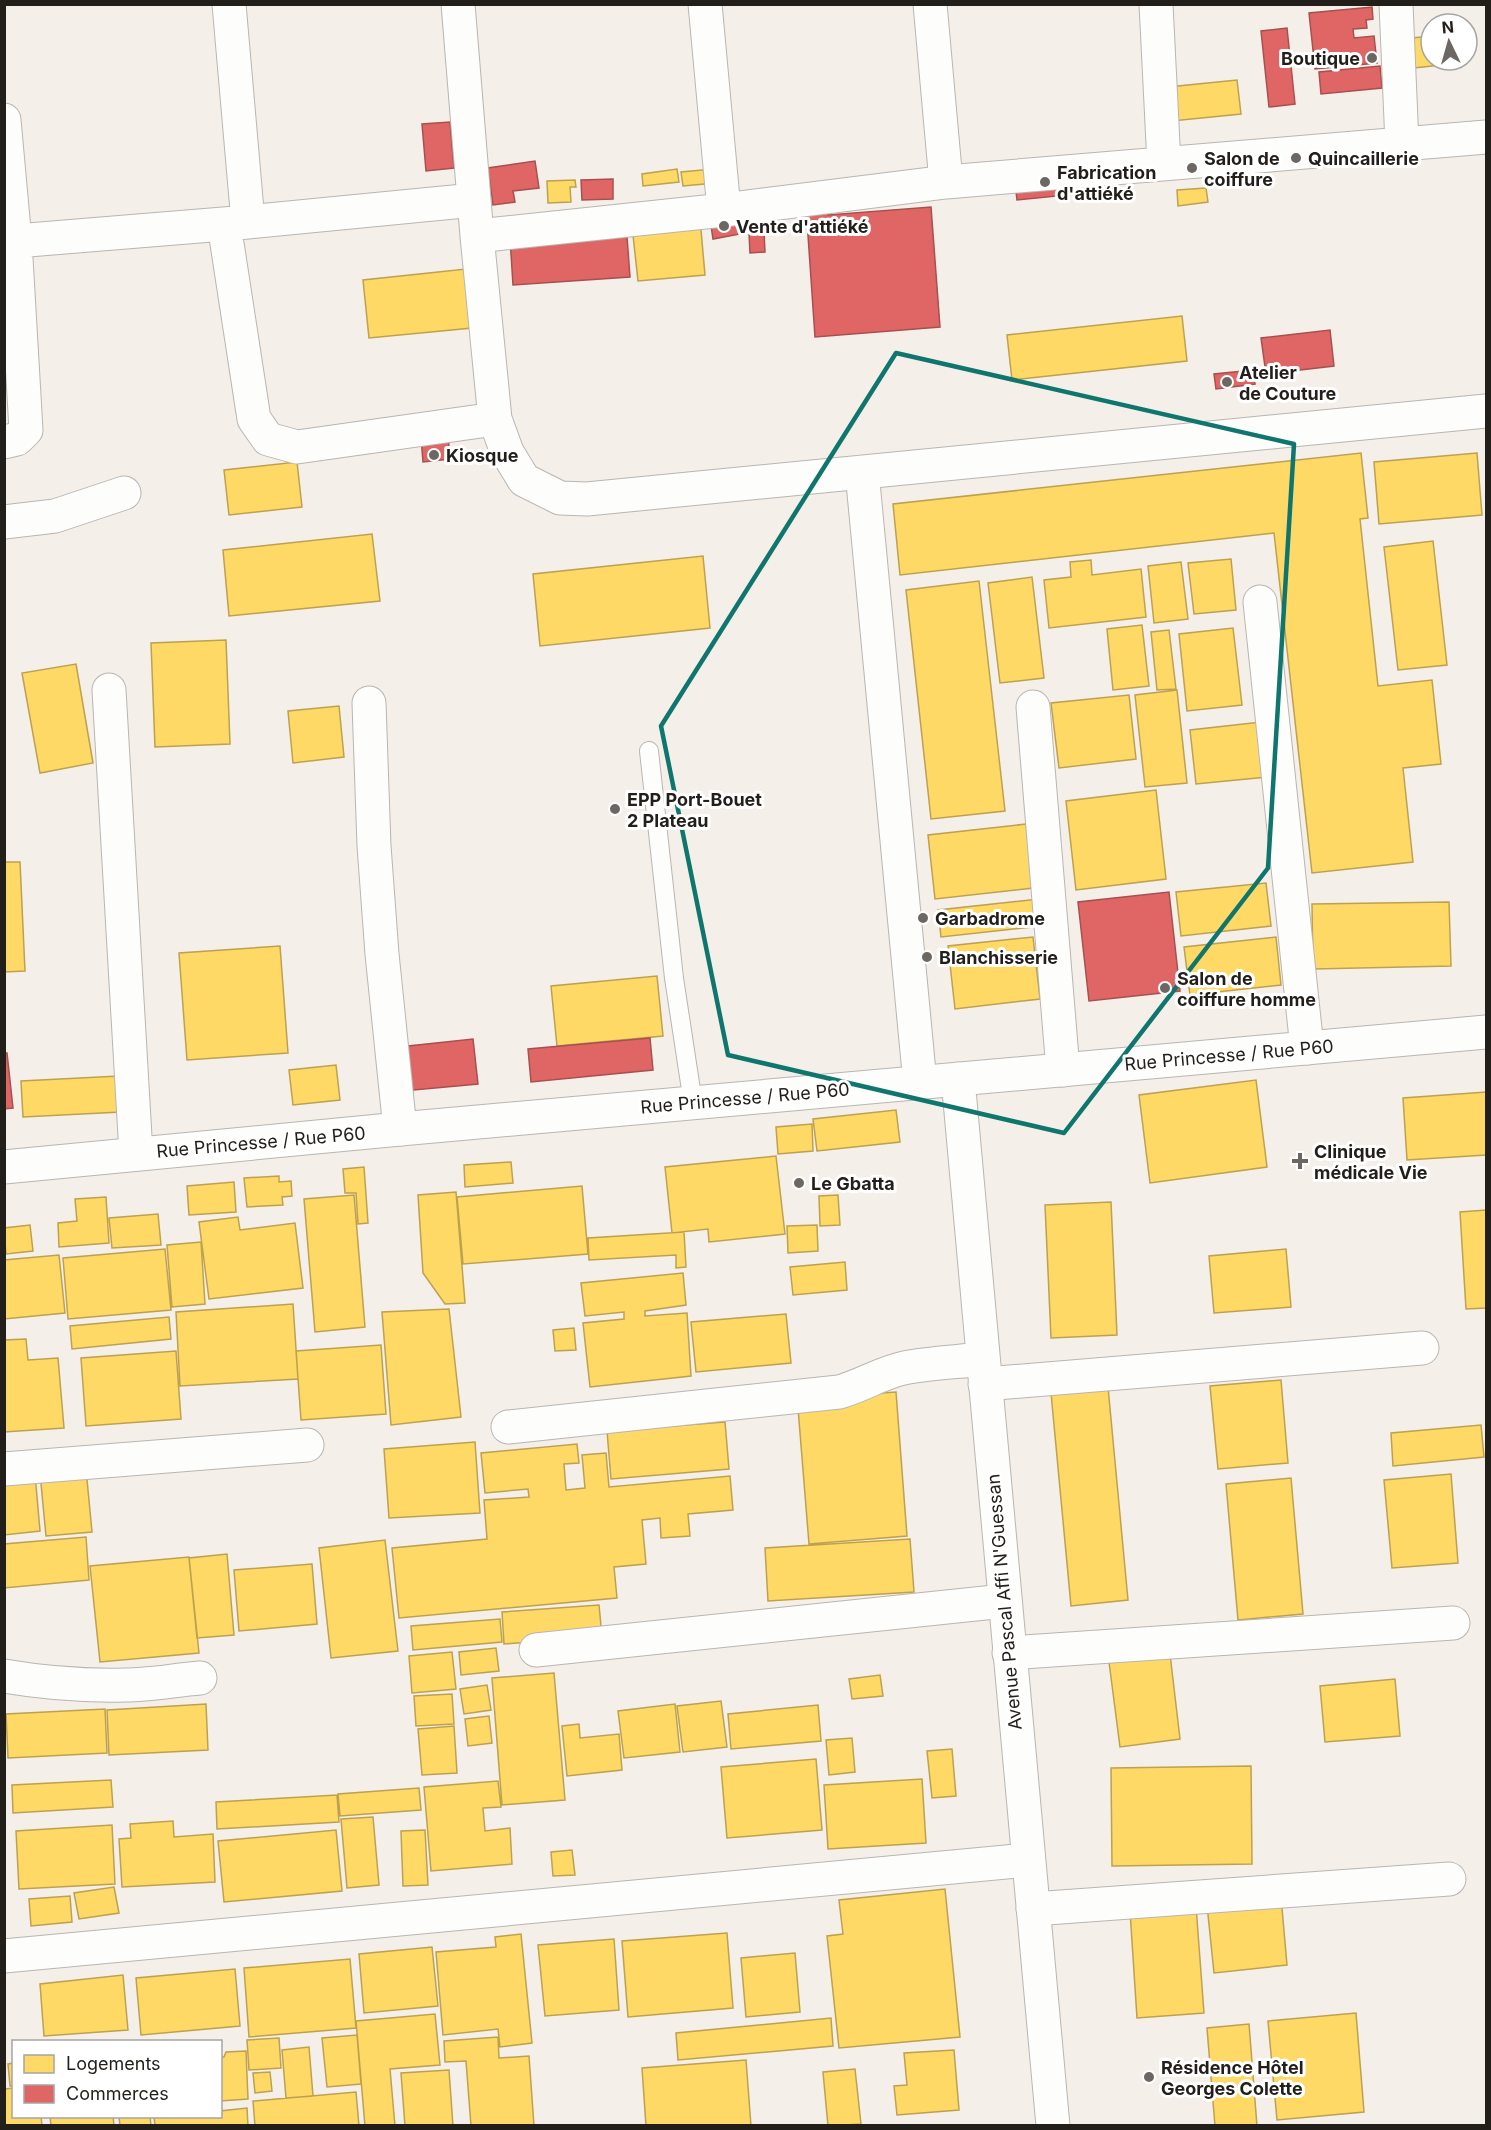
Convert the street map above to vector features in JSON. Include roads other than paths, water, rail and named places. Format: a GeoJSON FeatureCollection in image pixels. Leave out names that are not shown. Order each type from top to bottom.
{"type":"FeatureCollection","features":[{"type":"Feature","properties":{"kind":"street"},"geometry":{"type":"LineString","coordinates":[[229,4],[236,223],[254,419],[268,439],[297,447],[495,419]]}},
{"type":"Feature","properties":{"kind":"street"},"geometry":{"type":"LineString","coordinates":[[458,4],[495,419],[507,452],[524,480],[560,498],[587,499],[1486,411]]}},
{"type":"Feature","properties":{"kind":"street"},"geometry":{"type":"LineString","coordinates":[[705,4],[724,210]]}},
{"type":"Feature","properties":{"kind":"street"},"geometry":{"type":"LineString","coordinates":[[930,4],[946,182]]}},
{"type":"Feature","properties":{"kind":"street"},"geometry":{"type":"LineString","coordinates":[[1156,4],[1164,164]]}},
{"type":"Feature","properties":{"kind":"street"},"geometry":{"type":"LineString","coordinates":[[1396,4],[1402,144]]}},
{"type":"Feature","properties":{"kind":"street"},"geometry":{"type":"LineString","coordinates":[[4,120],[10,242],[26,430],[17,439],[4,442]]}},
{"type":"Feature","properties":{"kind":"street"},"geometry":{"type":"LineString","coordinates":[[477,236],[724,210],[946,182],[1486,137]]}},
{"type":"Feature","properties":{"kind":"street"},"geometry":{"type":"LineString","coordinates":[[10,242],[474,200]]}},
{"type":"Feature","properties":{"kind":"street"},"geometry":{"type":"LineString","coordinates":[[862,472],[920,1083]]}},
{"type":"Feature","properties":{"kind":"street"},"geometry":{"type":"LineString","coordinates":[[4,522],[55,516],[124,493]]}},
{"type":"Feature","properties":{"kind":"street"},"geometry":{"type":"LineString","coordinates":[[1260,602],[1307,1048]]}},
{"type":"Feature","properties":{"kind":"street"},"geometry":{"type":"LineString","coordinates":[[109,690],[136,1154]]}},
{"type":"Feature","properties":{"kind":"street"},"geometry":{"type":"LineString","coordinates":[[369,703],[374,846],[382,954],[400,1129]]}},
{"type":"Feature","properties":{"kind":"street"},"geometry":{"type":"LineString","coordinates":[[1033,707],[1063,1070]]}},
{"type":"Feature","properties":{"kind":"street","name":"Rue Princesse / Rue P60"},"geometry":{"type":"LineString","coordinates":[[4,1167],[400,1129],[1486,1032]]}},
{"type":"Feature","properties":{"kind":"street","name":"Avenue Pascal Affi N'Guessan"},"geometry":{"type":"LineString","coordinates":[[958,1079],[1053,2126]]}},
{"type":"Feature","properties":{"kind":"street"},"geometry":{"type":"LineString","coordinates":[[508,1426],[839,1392],[859,1387],[904,1368],[984,1371],[1422,1348]]}},
{"type":"Feature","properties":{"kind":"street"},"geometry":{"type":"LineString","coordinates":[[4,1469],[307,1445]]}},
{"type":"Feature","properties":{"kind":"street"},"geometry":{"type":"LineString","coordinates":[[536,1650],[1004,1601]]}},
{"type":"Feature","properties":{"kind":"street"},"geometry":{"type":"LineString","coordinates":[[1009,1653],[1454,1623]]}},
{"type":"Feature","properties":{"kind":"street"},"geometry":{"type":"LineString","coordinates":[[4,1676],[36,1682],[85,1685],[128,1685],[200,1678]]}},
{"type":"Feature","properties":{"kind":"street"},"geometry":{"type":"LineString","coordinates":[[4,1956],[1028,1860]]}},
{"type":"Feature","properties":{"kind":"street"},"geometry":{"type":"LineString","coordinates":[[1032,1909],[1449,1880]]}},
{"type":"Feature","properties":{"kind":"lane"},"geometry":{"type":"LineString","coordinates":[[649,751],[674,978],[693,1103]]}},
{"type":"Feature","properties":{"kind":"place","name":"Boutique"},"geometry":{"type":"Point","coordinates":[1372,58]}},
{"type":"Feature","properties":{"kind":"place","name":"Quincaillerie"},"geometry":{"type":"Point","coordinates":[1296,158]}},
{"type":"Feature","properties":{"kind":"place","name":"Salon de coiffure"},"geometry":{"type":"Point","coordinates":[1192,168]}},
{"type":"Feature","properties":{"kind":"place","name":"Fabrication d'attiéké"},"geometry":{"type":"Point","coordinates":[1045,182]}},
{"type":"Feature","properties":{"kind":"place","name":"Vente d'attiéké"},"geometry":{"type":"Point","coordinates":[724,226]}},
{"type":"Feature","properties":{"kind":"place","name":"Atelier de Couture"},"geometry":{"type":"Point","coordinates":[1227,382]}},
{"type":"Feature","properties":{"kind":"place","name":"Kiosque"},"geometry":{"type":"Point","coordinates":[434,455]}},
{"type":"Feature","properties":{"kind":"place","name":"EPP Port-Bouet 2 Plateau"},"geometry":{"type":"Point","coordinates":[615,809]}},
{"type":"Feature","properties":{"kind":"place","name":"Garbadrome"},"geometry":{"type":"Point","coordinates":[923,918]}},
{"type":"Feature","properties":{"kind":"place","name":"Blanchisserie"},"geometry":{"type":"Point","coordinates":[927,957]}},
{"type":"Feature","properties":{"kind":"place","name":"Salon de coiffure homme"},"geometry":{"type":"Point","coordinates":[1165,988]}},
{"type":"Feature","properties":{"kind":"place","name":"Clinique médicale Vie"},"geometry":{"type":"Point","coordinates":[1300,1161]}},
{"type":"Feature","properties":{"kind":"place","name":"Le Gbatta"},"geometry":{"type":"Point","coordinates":[799,1183]}},
{"type":"Feature","properties":{"kind":"place","name":"Résidence Hôtel Georges Colette"},"geometry":{"type":"Point","coordinates":[1149,2077]}}]}
